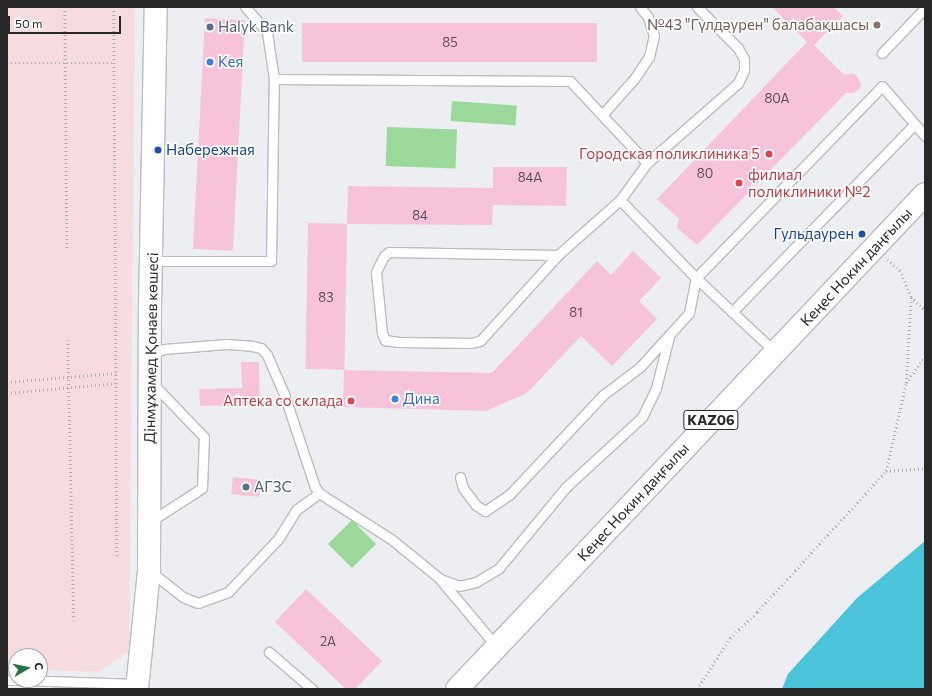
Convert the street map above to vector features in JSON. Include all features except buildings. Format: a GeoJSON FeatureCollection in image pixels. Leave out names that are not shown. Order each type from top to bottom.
{"type":"FeatureCollection","features":[{"type":"Feature","properties":{"kind":"main road","name":"Дінмұхамед Қонаев көшесі"},"geometry":{"type":"LineString","coordinates":[[138,686],[149,570],[150,354],[156,7]]}},
{"type":"Feature","properties":{"kind":"main road","name":"Кеңес Нокин даңғылы"},"geometry":{"type":"LineString","coordinates":[[457,689],[925,194]]}},
{"type":"Feature","properties":{"kind":"lane"},"geometry":{"type":"LineString","coordinates":[[152,261],[271,261],[274,79],[267,32],[245,7]]}},
{"type":"Feature","properties":{"kind":"lane"},"geometry":{"type":"LineString","coordinates":[[602,115],[634,79],[649,57],[654,36],[648,17],[640,7]]}},
{"type":"Feature","properties":{"kind":"lane"},"geometry":{"type":"LineString","coordinates":[[558,255],[389,252],[384,256],[376,272],[382,333],[385,340],[447,343],[480,341],[558,255],[620,200],[647,163],[738,83],[744,70],[744,59],[738,48],[697,7]]}},
{"type":"Feature","properties":{"kind":"lane"},"geometry":{"type":"LineString","coordinates":[[882,53],[925,8]]}},
{"type":"Feature","properties":{"kind":"lane"},"geometry":{"type":"LineString","coordinates":[[274,79],[570,81],[647,163]]}},
{"type":"Feature","properties":{"kind":"lane"},"geometry":{"type":"LineString","coordinates":[[460,477],[462,488],[476,505],[485,511],[510,494],[602,395],[640,367],[669,336],[689,313],[696,278],[882,86],[925,136]]}},
{"type":"Feature","properties":{"kind":"lane"},"geometry":{"type":"LineString","coordinates":[[732,312],[915,124]]}},
{"type":"Feature","properties":{"kind":"lane"},"geometry":{"type":"LineString","coordinates":[[620,200],[696,278],[775,352]]}},
{"type":"Feature","properties":{"kind":"lane"},"geometry":{"type":"LineString","coordinates":[[439,578],[459,586],[476,582],[499,568],[566,488],[642,417],[656,388],[669,336]]}},
{"type":"Feature","properties":{"kind":"lane"},"geometry":{"type":"LineString","coordinates":[[150,354],[164,349],[226,344],[261,348],[267,355],[284,394],[315,487],[319,493],[391,540],[439,578],[497,647]]}},
{"type":"Feature","properties":{"kind":"lane"},"geometry":{"type":"LineString","coordinates":[[149,522],[202,488],[204,437],[151,381]]}},
{"type":"Feature","properties":{"kind":"lane"},"geometry":{"type":"LineString","coordinates":[[149,570],[183,597],[198,603],[228,592],[278,539],[296,510],[319,493]]}},
{"type":"Feature","properties":{"kind":"lane"},"geometry":{"type":"LineString","coordinates":[[269,652],[312,689]]}},
{"type":"Feature","properties":{"kind":"lane"},"geometry":{"type":"LineString","coordinates":[[48,681],[138,686]]}},
{"type":"Feature","properties":{"kind":"path"},"geometry":{"type":"LineString","coordinates":[[65,7],[67,250]]}},
{"type":"Feature","properties":{"kind":"path"},"geometry":{"type":"LineString","coordinates":[[114,7],[117,557]]}},
{"type":"Feature","properties":{"kind":"path"},"geometry":{"type":"LineString","coordinates":[[7,63],[114,63]]}},
{"type":"Feature","properties":{"kind":"path"},"geometry":{"type":"LineString","coordinates":[[873,249],[900,271],[911,297],[925,310]]}},
{"type":"Feature","properties":{"kind":"path"},"geometry":{"type":"LineString","coordinates":[[696,689],[730,638],[757,612],[886,471],[906,383],[911,297]]}},
{"type":"Feature","properties":{"kind":"path"},"geometry":{"type":"LineString","coordinates":[[68,340],[74,620]]}},
{"type":"Feature","properties":{"kind":"path"},"geometry":{"type":"LineString","coordinates":[[906,383],[922,360],[925,359]]}},
{"type":"Feature","properties":{"kind":"path"},"geometry":{"type":"LineString","coordinates":[[7,382],[116,373]]}},
{"type":"Feature","properties":{"kind":"path"},"geometry":{"type":"LineString","coordinates":[[7,393],[116,383]]}},
{"type":"Feature","properties":{"kind":"path"},"geometry":{"type":"LineString","coordinates":[[886,471],[925,468]]}},
{"type":"Feature","properties":{"kind":"shaded area"},"geometry":{"type":"Polygon","coordinates":[[[7,7],[135,7],[129,651],[99,672],[48,670],[48,648],[8,648],[7,669],[7,7]]]}},
{"type":"Feature","properties":{"kind":"green space"},"geometry":{"type":"Polygon","coordinates":[[[452,101],[517,106],[515,125],[451,121],[452,101]]]}},
{"type":"Feature","properties":{"kind":"green space"},"geometry":{"type":"Polygon","coordinates":[[[387,127],[457,129],[456,168],[386,166],[387,127]]]}},
{"type":"Feature","properties":{"kind":"green space"},"geometry":{"type":"Polygon","coordinates":[[[352,520],[376,544],[352,568],[328,544],[352,520]]]}},
{"type":"Feature","properties":{"kind":"water"},"geometry":{"type":"Polygon","coordinates":[[[925,541],[925,689],[782,689],[788,674],[857,598],[925,541]]]}},
{"type":"Feature","properties":{"kind":"place","name":"№43 \"Гүлдәурен\" балабақшасы"},"geometry":{"type":"Point","coordinates":[877,25]}},
{"type":"Feature","properties":{"kind":"place","name":"Halyk Bank"},"geometry":{"type":"Point","coordinates":[210,27]}},
{"type":"Feature","properties":{"kind":"place","name":"Кея"},"geometry":{"type":"Point","coordinates":[210,62]}},
{"type":"Feature","properties":{"kind":"place","name":"Набережная"},"geometry":{"type":"Point","coordinates":[158,150]}},
{"type":"Feature","properties":{"kind":"place","name":"Городская поликлиника 5"},"geometry":{"type":"Point","coordinates":[769,154]}},
{"type":"Feature","properties":{"kind":"place","name":"филиал поликлиники №2"},"geometry":{"type":"Point","coordinates":[739,183]}},
{"type":"Feature","properties":{"kind":"place","name":"Гульдаурен"},"geometry":{"type":"Point","coordinates":[862,234]}},
{"type":"Feature","properties":{"kind":"place","name":"Дина"},"geometry":{"type":"Point","coordinates":[395,399]}},
{"type":"Feature","properties":{"kind":"place","name":"Аптека со склада"},"geometry":{"type":"Point","coordinates":[351,401]}},
{"type":"Feature","properties":{"kind":"place","name":"АГЗС"},"geometry":{"type":"Point","coordinates":[246,487]}}]}
